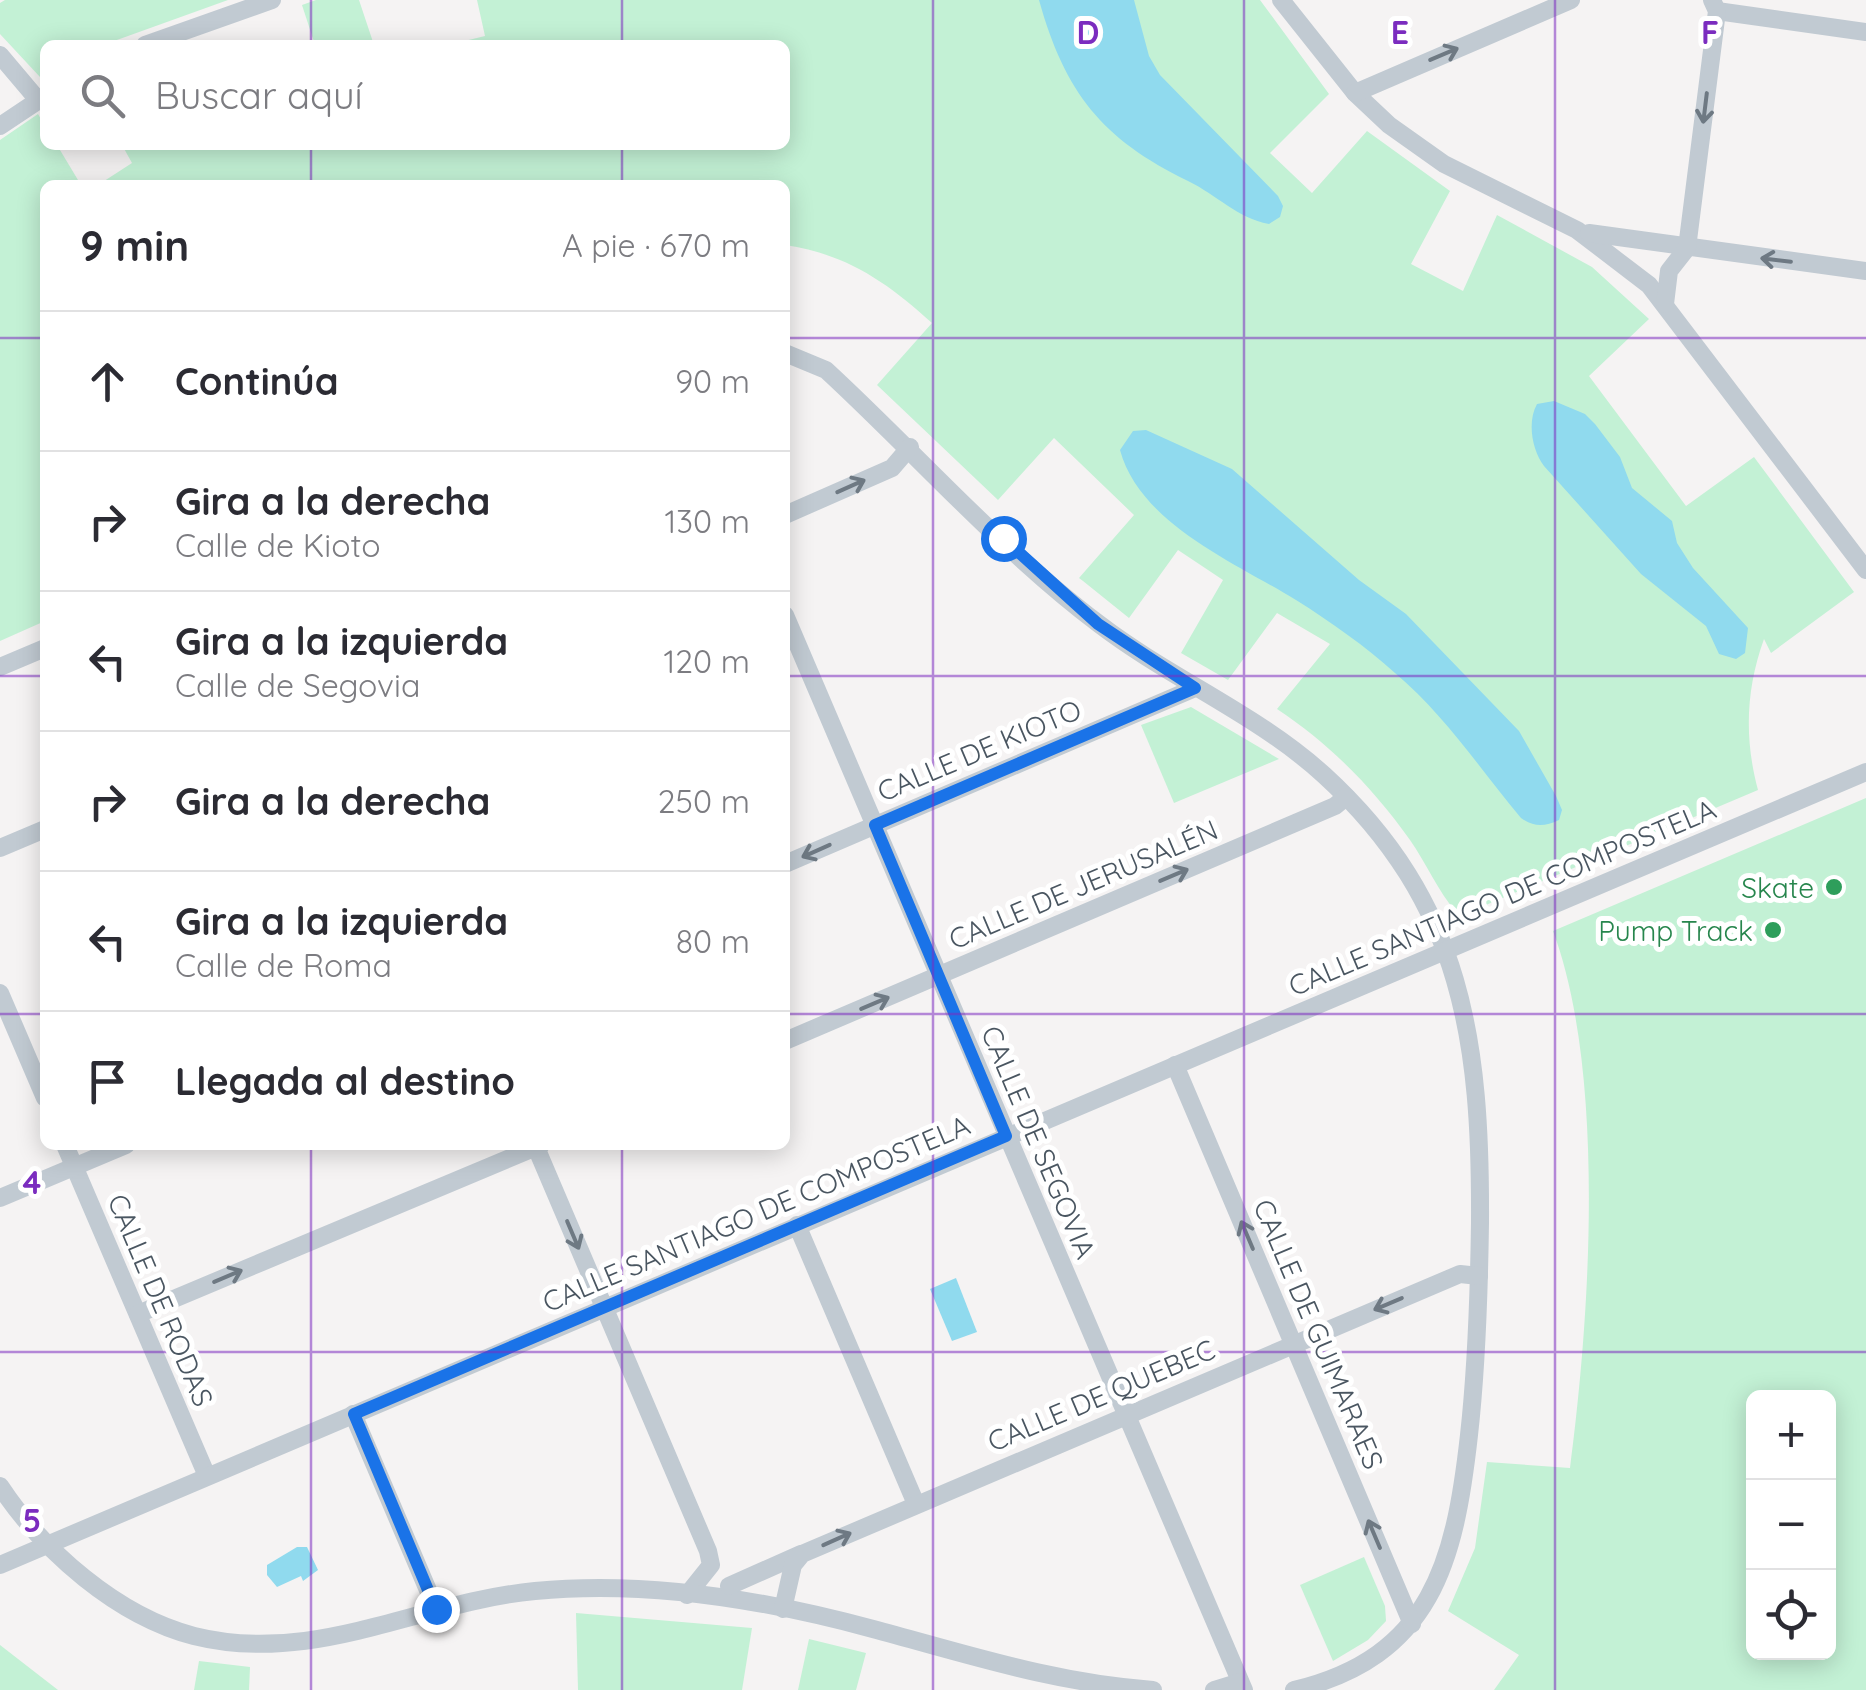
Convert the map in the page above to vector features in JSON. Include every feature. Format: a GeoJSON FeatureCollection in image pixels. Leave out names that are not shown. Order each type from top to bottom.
{"type":"FeatureCollection","features":[{"type":"Feature","properties":{"kind":"street"},"geometry":{"type":"LineString","coordinates":[[159,40],[272,0]]}},
{"type":"Feature","properties":{"kind":"street"},"geometry":{"type":"LineString","coordinates":[[1281,0],[1355,93],[1389,125],[1444,164],[1577,230],[1616,256],[1665,304],[1866,570]]}},
{"type":"Feature","properties":{"kind":"street"},"geometry":{"type":"LineString","coordinates":[[1355,93],[1570,0]]}},
{"type":"Feature","properties":{"kind":"street"},"geometry":{"type":"LineString","coordinates":[[1665,304],[1669,271],[1687,248],[1714,6],[1866,32]]}},
{"type":"Feature","properties":{"kind":"street"},"geometry":{"type":"LineString","coordinates":[[0,54],[40,96]]}},
{"type":"Feature","properties":{"kind":"street"},"geometry":{"type":"LineString","coordinates":[[0,126],[40,99]]}},
{"type":"Feature","properties":{"kind":"street"},"geometry":{"type":"LineString","coordinates":[[1577,230],[1866,272]]}},
{"type":"Feature","properties":{"kind":"street"},"geometry":{"type":"LineString","coordinates":[[790,355],[826,370],[1078,608],[1303,756],[1346,797],[1397,860],[1448,951],[1470,1026],[1477,1086],[1479,1276],[1472,1409],[1454,1542],[1436,1589],[1412,1624],[1378,1656],[1334,1680],[1294,1690]]}},
{"type":"Feature","properties":{"kind":"street"},"geometry":{"type":"LineString","coordinates":[[790,513],[892,468],[910,448]]}},
{"type":"Feature","properties":{"kind":"street","name":"CALLE DE SEGOVIA"},"geometry":{"type":"LineString","coordinates":[[790,627],[1242,1686]]}},
{"type":"Feature","properties":{"kind":"street"},"geometry":{"type":"LineString","coordinates":[[0,666],[40,650]]}},
{"type":"Feature","properties":{"kind":"street","name":"CALLE DE KIOTO"},"geometry":{"type":"LineString","coordinates":[[790,862],[1195,688]]}},
{"type":"Feature","properties":{"kind":"street","name":"CALLE SANTIAGO DE COMPOSTELA"},"geometry":{"type":"LineString","coordinates":[[0,1565],[1866,772]]}},
{"type":"Feature","properties":{"kind":"street","name":"CALLE DE JERUSALÉN"},"geometry":{"type":"LineString","coordinates":[[790,1039],[1335,806],[1346,797]]}},
{"type":"Feature","properties":{"kind":"street"},"geometry":{"type":"LineString","coordinates":[[0,848],[40,831]]}},
{"type":"Feature","properties":{"kind":"street"},"geometry":{"type":"LineString","coordinates":[[0,993],[40,1086]]}},
{"type":"Feature","properties":{"kind":"street","name":"CALLE DE GUIMARAES"},"geometry":{"type":"LineString","coordinates":[[1176,1065],[1412,1624]]}},
{"type":"Feature","properties":{"kind":"street","name":"CALLE DE RODAS"},"geometry":{"type":"LineString","coordinates":[[67,1150],[207,1476]]}},
{"type":"Feature","properties":{"kind":"street"},"geometry":{"type":"LineString","coordinates":[[0,1198],[114,1150]]}},
{"type":"Feature","properties":{"kind":"street"},"geometry":{"type":"LineString","coordinates":[[138,1314],[528,1150]]}},
{"type":"Feature","properties":{"kind":"street"},"geometry":{"type":"LineString","coordinates":[[539,1150],[711,1565],[733,1593]]}},
{"type":"Feature","properties":{"kind":"street"},"geometry":{"type":"LineString","coordinates":[[798,1226],[916,1504]]}},
{"type":"Feature","properties":{"kind":"street","name":"CALLE DE QUEBEC"},"geometry":{"type":"LineString","coordinates":[[733,1593],[802,1554],[1293,1343],[1460,1274],[1479,1276]]}},
{"type":"Feature","properties":{"kind":"street"},"geometry":{"type":"LineString","coordinates":[[354,1414],[436,1609]]}},
{"type":"Feature","properties":{"kind":"street"},"geometry":{"type":"LineString","coordinates":[[0,1486],[48,1544],[108,1596],[168,1626],[207,1638],[256,1644],[314,1642],[365,1632],[436,1609],[550,1590],[733,1593],[783,1609],[872,1628],[1021,1672],[1153,1690]]}},
{"type":"Feature","properties":{"kind":"street"},"geometry":{"type":"LineString","coordinates":[[783,1609],[794,1565],[802,1554]]}},
{"type":"Feature","properties":{"kind":"street"},"geometry":{"type":"LineString","coordinates":[[687,1594],[711,1565]]}},
{"type":"Feature","properties":{"kind":"street"},"geometry":{"type":"LineString","coordinates":[[1214,1690],[1242,1686]]}},
{"type":"Feature","properties":{"kind":"green space"},"geometry":{"type":"Polygon","coordinates":[[[228,0],[117,40],[40,40],[40,77],[0,34],[0,3],[228,0]]]}},
{"type":"Feature","properties":{"kind":"green space"},"geometry":{"type":"Polygon","coordinates":[[[316,0],[359,0],[372,40],[313,40],[302,5],[316,0]]]}},
{"type":"Feature","properties":{"kind":"green space"},"geometry":{"type":"Polygon","coordinates":[[[477,0],[1260,0],[1329,94],[1270,153],[1312,193],[1367,131],[1450,191],[1411,264],[1463,291],[1497,215],[1592,267],[1649,319],[1589,376],[1686,506],[1754,457],[1854,592],[1771,653],[1764,639],[1749,714],[1750,752],[1758,790],[1467,913],[1456,912],[1410,840],[1366,785],[1333,752],[1277,709],[1330,644],[1277,613],[1228,680],[1181,653],[1223,580],[1178,550],[1129,618],[1079,578],[1134,515],[1054,438],[998,500],[877,385],[932,323],[864,272],[827,255],[790,246],[790,180],[106,180],[132,163],[125,150],[790,150],[790,40],[469,40],[485,36],[477,0]]]}},
{"type":"Feature","properties":{"kind":"green space"},"geometry":{"type":"Polygon","coordinates":[[[38,114],[40,150],[60,150],[78,180],[40,180],[40,623],[0,641],[0,140],[38,114]]]}},
{"type":"Feature","properties":{"kind":"green space"},"geometry":{"type":"Polygon","coordinates":[[[1191,707],[1279,759],[1174,803],[1141,725],[1191,707]]]}},
{"type":"Feature","properties":{"kind":"green space"},"geometry":{"type":"Polygon","coordinates":[[[1866,798],[1866,1690],[1494,1690],[1519,1655],[1448,1611],[1475,1548],[1487,1462],[1570,1468],[1583,1340],[1589,1196],[1581,1054],[1570,989],[1553,931],[1866,798]]]}},
{"type":"Feature","properties":{"kind":"green space"},"geometry":{"type":"Polygon","coordinates":[[[1364,1557],[1385,1606],[1386,1621],[1368,1640],[1333,1661],[1300,1585],[1364,1557]]]}},
{"type":"Feature","properties":{"kind":"green space"},"geometry":{"type":"Polygon","coordinates":[[[576,1613],[752,1628],[742,1690],[578,1690],[576,1613]]]}},
{"type":"Feature","properties":{"kind":"green space"},"geometry":{"type":"Polygon","coordinates":[[[809,1639],[866,1653],[856,1690],[798,1690],[809,1639]]]}},
{"type":"Feature","properties":{"kind":"green space"},"geometry":{"type":"Polygon","coordinates":[[[0,1645],[58,1690],[0,1690],[0,1645]]]}},
{"type":"Feature","properties":{"kind":"green space"},"geometry":{"type":"Polygon","coordinates":[[[199,1661],[250,1667],[249,1690],[194,1690],[199,1661]]]}},
{"type":"Feature","properties":{"kind":"water"},"geometry":{"type":"Polygon","coordinates":[[[1039,0],[1134,0],[1149,56],[1160,75],[1278,196],[1283,206],[1280,217],[1269,224],[1247,217],[1158,165],[1110,130],[1091,110],[1061,62],[1039,0]]]}},
{"type":"Feature","properties":{"kind":"water"},"geometry":{"type":"Polygon","coordinates":[[[1554,401],[1585,414],[1595,424],[1620,457],[1632,488],[1672,521],[1677,543],[1693,568],[1748,628],[1745,653],[1736,659],[1719,654],[1706,626],[1641,574],[1544,466],[1534,444],[1532,419],[1537,404],[1554,401]]]}},
{"type":"Feature","properties":{"kind":"water"},"geometry":{"type":"Polygon","coordinates":[[[1146,430],[1232,469],[1359,580],[1406,614],[1519,731],[1556,796],[1562,810],[1559,820],[1539,825],[1521,818],[1446,724],[1384,663],[1322,617],[1219,556],[1169,520],[1131,476],[1120,450],[1133,431],[1146,430]]]}},
{"type":"Feature","properties":{"kind":"water"},"geometry":{"type":"Polygon","coordinates":[[[956,1278],[977,1332],[952,1341],[930,1289],[956,1278]]]}},
{"type":"Feature","properties":{"kind":"water"},"geometry":{"type":"Polygon","coordinates":[[[297,1547],[307,1547],[318,1570],[303,1581],[301,1576],[277,1587],[267,1575],[267,1565],[297,1547]]]}},
{"type":"Feature","properties":{"kind":"place","name":"Skate"},"geometry":{"type":"Point","coordinates":[1834,887]}},
{"type":"Feature","properties":{"kind":"place","name":"Pump Track"},"geometry":{"type":"Point","coordinates":[1773,930]}},
{"type":"Feature","properties":{"kind":"route"},"geometry":{"type":"LineString","coordinates":[[436,1609],[354,1414],[1006,1136],[875,825],[1195,688],[1098,624],[1003,538]]}}]}
